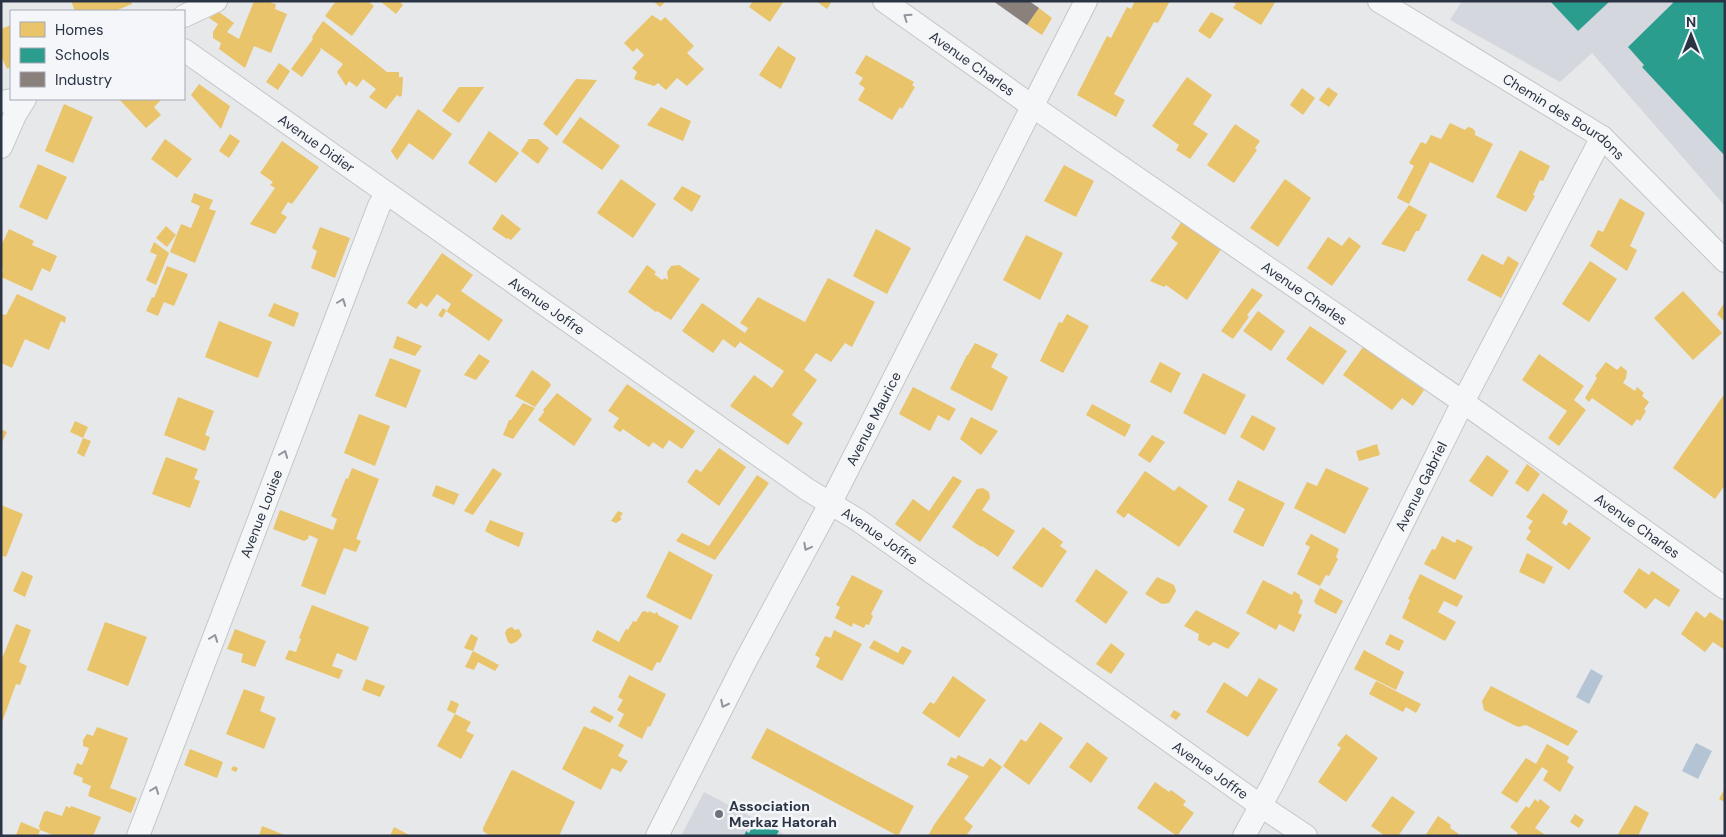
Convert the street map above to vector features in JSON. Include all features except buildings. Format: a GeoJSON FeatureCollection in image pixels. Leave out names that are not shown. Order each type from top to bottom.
{"type":"FeatureCollection","features":[{"type":"Feature","properties":{"kind":"street"},"geometry":{"type":"LineString","coordinates":[[185,16],[216,1]]}},
{"type":"Feature","properties":{"kind":"street","name":"Avenue Charles"},"geometry":{"type":"LineString","coordinates":[[884,1],[1032,106],[1463,402],[1725,588]]}},
{"type":"Feature","properties":{"kind":"street","name":"Avenue Maurice"},"geometry":{"type":"LineString","coordinates":[[657,836],[746,660],[830,504],[1086,1]]}},
{"type":"Feature","properties":{"kind":"street","name":"Chemin des Bourdons"},"geometry":{"type":"LineString","coordinates":[[1379,1],[1602,137],[1725,261]]}},
{"type":"Feature","properties":{"kind":"street","name":"Avenue Didier"},"geometry":{"type":"LineString","coordinates":[[185,51],[451,238]]}},
{"type":"Feature","properties":{"kind":"street"},"geometry":{"type":"LineString","coordinates":[[1,147],[24,100]]}},
{"type":"Feature","properties":{"kind":"street","name":"Avenue Gabriel"},"geometry":{"type":"LineString","coordinates":[[1244,836],[1261,806],[1463,402],[1602,137]]}},
{"type":"Feature","properties":{"kind":"street","name":"Avenue Louise"},"geometry":{"type":"LineString","coordinates":[[138,836],[379,206],[386,194]]}},
{"type":"Feature","properties":{"kind":"street","name":"Avenue Joffre"},"geometry":{"type":"LineString","coordinates":[[451,238],[830,504],[858,520],[1306,836]]}},
{"type":"Feature","properties":{"kind":"shaded area"},"geometry":{"type":"Polygon","coordinates":[[[1462,1],[1725,1],[1725,206],[1592,53],[1560,82],[1450,20],[1462,1]]]}},
{"type":"Feature","properties":{"kind":"shaded area","name":"Association Merkaz Hatorah"},"geometry":{"type":"Polygon","coordinates":[[[704,792],[788,836],[681,836],[704,792]]]}},
{"type":"Feature","properties":{"kind":"water"},"geometry":{"type":"Polygon","coordinates":[[[1591,669],[1603,676],[1589,704],[1576,697],[1591,669]]]}},
{"type":"Feature","properties":{"kind":"water"},"geometry":{"type":"Polygon","coordinates":[[[1696,743],[1712,751],[1698,779],[1682,771],[1696,743]]]}},
{"type":"Feature","properties":{"kind":"place","name":"Association Merkaz Hatorah"},"geometry":{"type":"Point","coordinates":[719,814]}}]}
